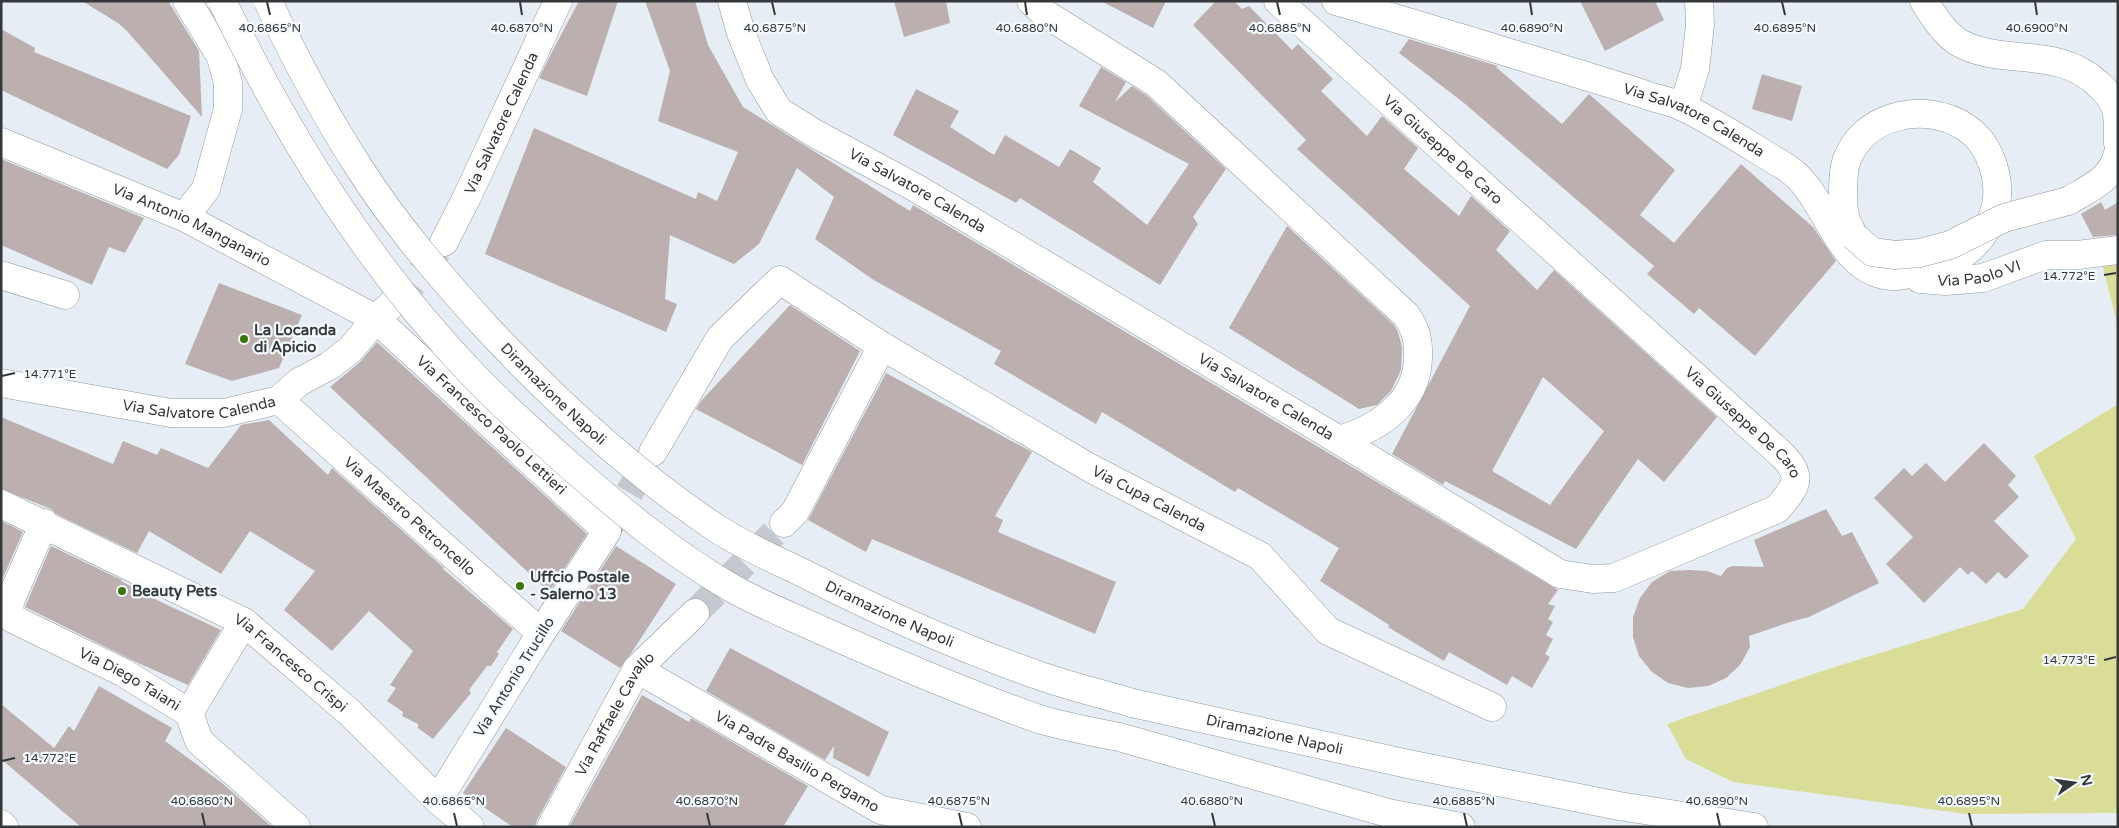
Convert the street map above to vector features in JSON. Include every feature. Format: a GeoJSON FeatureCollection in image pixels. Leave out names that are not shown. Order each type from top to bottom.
{"type":"FeatureCollection","features":[{"type":"Feature","properties":{"kind":"main road"},"geometry":{"type":"LineString","coordinates":[[184,218],[206,189],[228,109],[228,83],[221,57],[187,1]]}},
{"type":"Feature","properties":{"kind":"main road"},"geometry":{"type":"LineString","coordinates":[[222,1],[252,62],[292,134],[328,193],[374,258],[415,310],[475,377],[608,499],[667,545],[727,586],[870,652],[967,692],[1042,720],[1118,737],[1388,813],[1461,827]]}},
{"type":"Feature","properties":{"kind":"main road","name":"Diramazione Napoli"},"geometry":{"type":"LineString","coordinates":[[268,1],[316,97],[360,170],[407,235],[460,298],[531,375],[591,432],[656,486],[719,530],[895,619],[967,649],[1035,674],[1132,703],[1408,764],[1609,804],[1754,827]]}},
{"type":"Feature","properties":{"kind":"main road","name":"Via Salvatore Calenda"},"geometry":{"type":"LineString","coordinates":[[444,242],[468,197],[558,1]]}},
{"type":"Feature","properties":{"kind":"main road","name":"Via Salvatore Calenda"},"geometry":{"type":"LineString","coordinates":[[732,1],[741,33],[760,80],[779,111],[814,133],[916,188],[1339,440],[1355,435],[1382,422],[1403,403],[1413,387],[1418,368],[1419,349],[1416,330],[1406,315],[1156,83],[1044,13],[1031,1]]}},
{"type":"Feature","properties":{"kind":"main road","name":"Via Giuseppe De Caro"},"geometry":{"type":"LineString","coordinates":[[1278,1],[1792,464],[1797,474],[1793,490],[1777,509],[1614,578],[1593,579],[1560,574],[1320,429]]}},
{"type":"Feature","properties":{"kind":"main road","name":"Via Salvatore Calenda"},"geometry":{"type":"LineString","coordinates":[[1336,1],[1399,10],[1683,106],[1786,166],[1811,191],[1840,241],[1851,254],[1875,272],[1898,277],[1929,270],[1951,261],[1967,251],[1981,237],[1992,222],[1998,196],[1996,174],[1988,152],[1974,134],[1954,120],[1927,112],[1900,116],[1878,125],[1862,135],[1846,159],[1844,215],[1854,236],[1872,252],[1895,255],[1920,252],[1950,245],[2004,218],[2068,201],[2105,178],[2115,166],[2118,153]]}},
{"type":"Feature","properties":{"kind":"main road"},"geometry":{"type":"LineString","coordinates":[[1683,106],[1695,69],[1700,25],[1699,1]]}},
{"type":"Feature","properties":{"kind":"main road"},"geometry":{"type":"LineString","coordinates":[[1924,1],[1951,37],[1960,43],[1976,50],[2063,63],[2087,74],[2105,91],[2116,109],[2118,143]]}},
{"type":"Feature","properties":{"kind":"main road","name":"Via Antonio Manganario"},"geometry":{"type":"LineString","coordinates":[[1,142],[184,218],[384,311]]}},
{"type":"Feature","properties":{"kind":"main road","name":"Via Paolo VI"},"geometry":{"type":"LineString","coordinates":[[1898,277],[1945,281],[1983,278],[2046,255],[2078,255],[2118,250]]}},
{"type":"Feature","properties":{"kind":"main road"},"geometry":{"type":"LineString","coordinates":[[1,275],[66,295]]}},
{"type":"Feature","properties":{"kind":"main road","name":"Via Cupa Calenda"},"geometry":{"type":"LineString","coordinates":[[653,452],[720,338],[780,280],[882,346],[1090,468],[1260,556],[1328,631],[1492,707]]}},
{"type":"Feature","properties":{"kind":"main road","name":"Via Salvatore Calenda"},"geometry":{"type":"LineString","coordinates":[[1,383],[171,414],[224,413],[279,400],[299,382],[330,366],[350,350],[384,311]]}},
{"type":"Feature","properties":{"kind":"main road","name":"Via Francesco Paolo Lettieri"},"geometry":{"type":"LineString","coordinates":[[384,311],[607,531]]}},
{"type":"Feature","properties":{"kind":"main road"},"geometry":{"type":"LineString","coordinates":[[784,523],[795,512],[882,346]]}},
{"type":"Feature","properties":{"kind":"main road","name":"Via Maestro Petroncello"},"geometry":{"type":"LineString","coordinates":[[279,400],[540,633]]}},
{"type":"Feature","properties":{"kind":"main road","name":"Via Francesco Crispi"},"geometry":{"type":"LineString","coordinates":[[1,504],[44,523],[244,622],[349,712],[438,800],[470,827]]}},
{"type":"Feature","properties":{"kind":"main road","name":"Via Diego Taiani"},"geometry":{"type":"LineString","coordinates":[[44,523],[5,613],[13,619],[124,673],[189,713],[199,741],[296,827]]}},
{"type":"Feature","properties":{"kind":"main road","name":"Via Antonio Trucillo"},"geometry":{"type":"LineString","coordinates":[[438,800],[540,633],[607,531]]}},
{"type":"Feature","properties":{"kind":"main road","name":"Via Raffaele Cavallo"},"geometry":{"type":"LineString","coordinates":[[551,827],[637,669],[695,613]]}},
{"type":"Feature","properties":{"kind":"main road"},"geometry":{"type":"LineString","coordinates":[[189,713],[244,622]]}},
{"type":"Feature","properties":{"kind":"main road","name":"Via Padre Basilio Pergamo"},"geometry":{"type":"LineString","coordinates":[[637,669],[881,810],[967,827]]}},
{"type":"Feature","properties":{"kind":"main road"},"geometry":{"type":"LineString","coordinates":[[1,824],[4,827]]}},
{"type":"Feature","properties":{"kind":"green space"},"geometry":{"type":"Polygon","coordinates":[[[2118,262],[2118,328],[2102,263],[2118,262]]]}},
{"type":"Feature","properties":{"kind":"green space"},"geometry":{"type":"Polygon","coordinates":[[[2118,404],[2118,813],[1966,814],[1733,782],[1686,759],[1667,724],[1825,670],[2023,609],[2076,539],[2034,456],[2118,404]]]}},
{"type":"Feature","properties":{"kind":"building"},"geometry":{"type":"Polygon","coordinates":[[[82,1],[168,1],[199,51],[202,117],[127,31],[118,23],[82,1]]]}},
{"type":"Feature","properties":{"kind":"building"},"geometry":{"type":"Polygon","coordinates":[[[579,1],[618,1],[587,96],[539,78],[579,1]]]}},
{"type":"Feature","properties":{"kind":"building"},"geometry":{"type":"Polygon","coordinates":[[[645,1],[695,1],[708,45],[743,107],[910,211],[913,205],[1558,590],[1548,604],[1555,606],[1548,619],[1553,622],[1546,635],[1553,639],[1545,654],[1550,657],[1532,688],[1512,676],[1507,685],[1449,652],[1444,661],[1388,627],[1389,625],[1320,581],[1339,548],[1238,488],[1235,492],[1102,412],[1096,424],[994,364],[1001,351],[872,279],[815,239],[834,197],[797,168],[759,244],[734,264],[670,235],[665,299],[677,304],[666,332],[485,254],[534,128],[696,199],[698,192],[717,201],[738,152],[658,121],[670,71],[645,1]]]}},
{"type":"Feature","properties":{"kind":"building"},"geometry":{"type":"Polygon","coordinates":[[[894,1],[946,1],[950,23],[904,37],[894,1]]]}},
{"type":"Feature","properties":{"kind":"building"},"geometry":{"type":"Polygon","coordinates":[[[1101,1],[1166,1],[1153,28],[1101,1]]]}},
{"type":"Feature","properties":{"kind":"building"},"geometry":{"type":"Polygon","coordinates":[[[1216,1],[1234,1],[1242,9],[1249,6],[1292,50],[1298,44],[1333,79],[1321,91],[1367,136],[1382,116],[1418,148],[1404,169],[1459,216],[1471,196],[1510,231],[1496,250],[1537,290],[1554,270],[1717,417],[1664,482],[1638,459],[1576,549],[1445,481],[1443,485],[1392,454],[1470,306],[1297,149],[1306,140],[1193,25],[1216,1]],[[1543,377],[1492,471],[1550,505],[1604,431],[1543,377]]]}},
{"type":"Feature","properties":{"kind":"building"},"geometry":{"type":"Polygon","coordinates":[[[1580,1],[1655,1],[1664,20],[1605,51],[1580,1]]]}},
{"type":"Feature","properties":{"kind":"building"},"geometry":{"type":"Polygon","coordinates":[[[1,29],[35,48],[34,52],[191,116],[179,155],[167,169],[1,90],[1,29]]]}},
{"type":"Feature","properties":{"kind":"building"},"geometry":{"type":"Polygon","coordinates":[[[1409,39],[1498,66],[1496,67],[1562,124],[1589,94],[1675,170],[1640,215],[1674,243],[1741,164],[1813,227],[1836,261],[1755,356],[1699,308],[1694,314],[1647,274],[1654,266],[1464,103],[1399,53],[1409,39]]]}},
{"type":"Feature","properties":{"kind":"building"},"geometry":{"type":"Polygon","coordinates":[[[1101,67],[1126,82],[1115,102],[1132,86],[1146,95],[1226,169],[1193,217],[1198,224],[1160,285],[1020,198],[1016,203],[893,135],[916,89],[959,111],[950,127],[994,155],[1005,135],[1059,167],[1070,149],[1101,168],[1093,182],[1147,225],[1189,164],[1079,106],[1101,67]]]}},
{"type":"Feature","properties":{"kind":"building"},"geometry":{"type":"Polygon","coordinates":[[[1762,74],[1802,86],[1792,121],[1752,109],[1762,74]]]}},
{"type":"Feature","properties":{"kind":"building"},"geometry":{"type":"Polygon","coordinates":[[[1,159],[144,218],[125,253],[109,247],[92,285],[1,245],[1,159]]]}},
{"type":"Feature","properties":{"kind":"building"},"geometry":{"type":"Polygon","coordinates":[[[2101,202],[2105,210],[2118,202],[2117,235],[2093,237],[2081,214],[2101,202]]]}},
{"type":"Feature","properties":{"kind":"building"},"geometry":{"type":"Polygon","coordinates":[[[1287,226],[1394,325],[1398,332],[1402,347],[1401,370],[1391,391],[1377,405],[1359,409],[1229,328],[1287,226]]]}},
{"type":"Feature","properties":{"kind":"building","name":"La Locanda di Apicio"},"geometry":{"type":"Polygon","coordinates":[[[219,283],[302,315],[279,368],[232,381],[185,364],[219,283]]]}},
{"type":"Feature","properties":{"kind":"building"},"geometry":{"type":"Polygon","coordinates":[[[790,305],[860,351],[802,465],[696,409],[701,401],[790,305]]]}},
{"type":"Feature","properties":{"kind":"building"},"geometry":{"type":"Polygon","coordinates":[[[377,342],[587,534],[549,592],[330,387],[360,362],[377,342]]]}},
{"type":"Feature","properties":{"kind":"building"},"geometry":{"type":"Polygon","coordinates":[[[886,373],[1032,452],[995,516],[1003,520],[998,532],[1116,582],[1095,634],[872,539],[866,552],[808,520],[886,373]]]}},
{"type":"Feature","properties":{"kind":"building"},"geometry":{"type":"Polygon","coordinates":[[[1,417],[113,464],[123,441],[157,455],[161,448],[208,468],[241,425],[269,420],[328,475],[332,468],[443,569],[513,629],[497,652],[499,654],[491,666],[487,666],[469,690],[471,693],[433,739],[418,728],[418,724],[402,716],[403,712],[387,701],[396,688],[390,685],[413,651],[369,611],[332,651],[284,610],[315,571],[250,531],[221,574],[149,531],[137,553],[56,514],[51,509],[1,489],[1,417]]]}},
{"type":"Feature","properties":{"kind":"building"},"geometry":{"type":"Polygon","coordinates":[[[1984,443],[2016,476],[2008,485],[2019,497],[1994,521],[2029,556],[2006,579],[1998,572],[1986,584],[1972,571],[1968,575],[1960,567],[1924,603],[1886,564],[1913,537],[1874,498],[1904,468],[1912,476],[1926,463],[1945,482],[1984,443]]]}},
{"type":"Feature","properties":{"kind":"building"},"geometry":{"type":"Polygon","coordinates":[[[1826,509],[1842,536],[1852,532],[1879,583],[1809,617],[1749,636],[1750,647],[1740,665],[1726,678],[1708,686],[1688,688],[1668,683],[1652,672],[1639,656],[1633,637],[1633,617],[1640,598],[1652,582],[1670,571],[1707,571],[1721,576],[1727,568],[1733,566],[1764,567],[1754,540],[1826,509]]]}},
{"type":"Feature","properties":{"kind":"building"},"geometry":{"type":"Polygon","coordinates":[[[1,521],[23,532],[1,582],[1,521]]]}},
{"type":"Feature","properties":{"kind":"building"},"geometry":{"type":"Polygon","coordinates":[[[51,546],[221,630],[188,685],[138,663],[25,607],[51,546]]]}},
{"type":"Feature","properties":{"kind":"building"},"geometry":{"type":"Polygon","coordinates":[[[616,546],[676,584],[620,668],[561,631],[616,546]]]}},
{"type":"Feature","properties":{"kind":"building"},"geometry":{"type":"Polygon","coordinates":[[[730,648],[889,732],[869,777],[833,758],[834,746],[825,760],[706,691],[730,648]]]}},
{"type":"Feature","properties":{"kind":"building"},"geometry":{"type":"Polygon","coordinates":[[[99,686],[172,728],[165,741],[222,783],[272,827],[81,827],[1,759],[1,704],[54,748],[69,726],[74,731],[99,686]]]}},
{"type":"Feature","properties":{"kind":"building"},"geometry":{"type":"Polygon","coordinates":[[[642,695],[689,722],[691,718],[808,786],[783,827],[569,827],[642,695]]]}},
{"type":"Feature","properties":{"kind":"building"},"geometry":{"type":"Polygon","coordinates":[[[506,728],[566,767],[535,827],[513,827],[463,793],[506,728]]]}},
{"type":"Feature","properties":{"kind":"tunnel"},"geometry":{"type":"LineString","coordinates":[[393,303],[407,291],[443,243]]}},
{"type":"Feature","properties":{"kind":"tunnel"},"geometry":{"type":"LineString","coordinates":[[608,529],[653,452]]}},
{"type":"Feature","properties":{"kind":"tunnel"},"geometry":{"type":"LineString","coordinates":[[695,613],[784,523]]}},
{"type":"Feature","properties":{"kind":"place","name":"La Locanda di Apicio"},"geometry":{"type":"Point","coordinates":[244,339]}},
{"type":"Feature","properties":{"kind":"place","name":"Uffcio Postale - Salerno 13"},"geometry":{"type":"Point","coordinates":[520,586]}},
{"type":"Feature","properties":{"kind":"place","name":"Beauty Pets"},"geometry":{"type":"Point","coordinates":[122,591]}}]}
